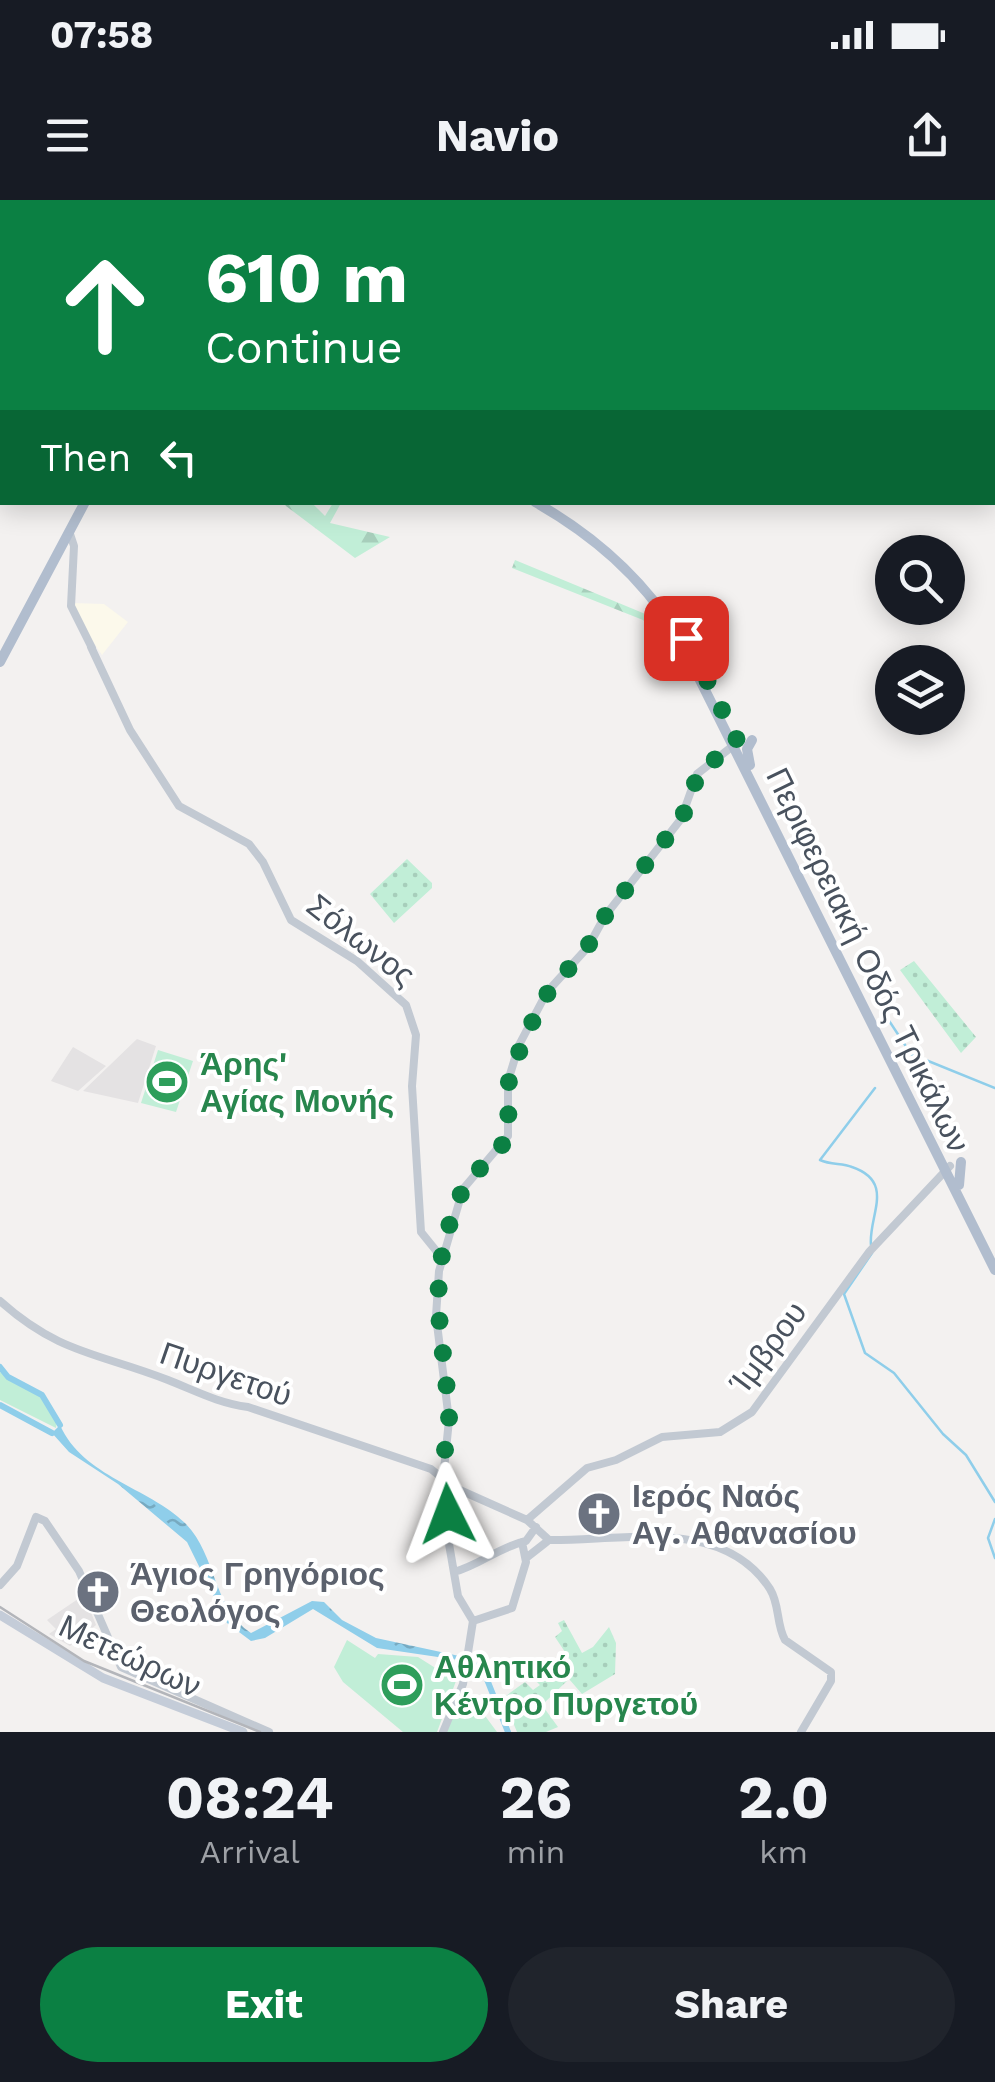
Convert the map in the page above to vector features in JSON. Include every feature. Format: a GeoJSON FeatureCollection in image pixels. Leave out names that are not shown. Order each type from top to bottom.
{"type":"FeatureCollection","features":[{"type":"Feature","properties":{"kind":"main road"},"geometry":{"type":"LineString","coordinates":[[0,662],[84,505]]}},
{"type":"Feature","properties":{"kind":"main road"},"geometry":{"type":"LineString","coordinates":[[539,505],[599,544],[645,589],[682,641],[734,746]]}},
{"type":"Feature","properties":{"kind":"main road","name":"Περιφερειακή Οδός Τρικάλων"},"geometry":{"type":"LineString","coordinates":[[548,505],[602,541],[648,586],[686,638],[734,746],[938,1155],[959,1185],[995,1260]]}},
{"type":"Feature","properties":{"kind":"main road","name":"Περιφερειακή Οδός Τρικάλων"},"geometry":{"type":"LineString","coordinates":[[734,746],[750,765],[995,1270]]}},
{"type":"Feature","properties":{"kind":"main road","name":"Μετεώρων"},"geometry":{"type":"LineString","coordinates":[[2,1615],[88,1671],[219,1727],[244,1732]]}},
{"type":"Feature","properties":{"kind":"street","name":"Σόλωνος"},"geometry":{"type":"LineString","coordinates":[[70,534],[74,546],[71,606],[175,801],[185,811],[249,844],[263,862],[291,920],[357,961],[406,1005],[416,1031],[412,1086],[421,1228],[425,1242],[442,1258]]}},
{"type":"Feature","properties":{"kind":"street"},"geometry":{"type":"LineString","coordinates":[[442,1732],[467,1666],[473,1621],[458,1598],[454,1572],[446,1482],[449,1415],[435,1310],[452,1219],[465,1186],[508,1136],[509,1075],[542,1000],[670,834],[689,805],[695,778],[734,746]]}},
{"type":"Feature","properties":{"kind":"street","name":"Ίμβρου"},"geometry":{"type":"LineString","coordinates":[[526,1520],[570,1477],[662,1437],[716,1432],[752,1412],[872,1249],[949,1170]]}},
{"type":"Feature","properties":{"kind":"street","name":"Πυργετού"},"geometry":{"type":"LineString","coordinates":[[0,1301],[61,1346],[168,1380],[221,1405],[248,1407],[418,1464],[446,1482],[526,1520],[548,1540]]}},
{"type":"Feature","properties":{"kind":"street"},"geometry":{"type":"LineString","coordinates":[[0,1585],[18,1566],[36,1518],[49,1524],[79,1571],[115,1656],[126,1670],[269,1732]]}},
{"type":"Feature","properties":{"kind":"street"},"geometry":{"type":"LineString","coordinates":[[454,1572],[522,1542],[536,1527]]}},
{"type":"Feature","properties":{"kind":"street"},"geometry":{"type":"LineString","coordinates":[[526,1558],[548,1540],[690,1539],[740,1556],[774,1596],[784,1640],[831,1672],[831,1681],[801,1732]]}},
{"type":"Feature","properties":{"kind":"street"},"geometry":{"type":"LineString","coordinates":[[473,1621],[512,1608],[526,1558],[522,1542]]}},
{"type":"Feature","properties":{"kind":"shaded area"},"geometry":{"type":"Polygon","coordinates":[[[72,603],[104,604],[128,622],[102,655],[76,617],[72,603]]]}},
{"type":"Feature","properties":{"kind":"shaded area"},"geometry":{"type":"Polygon","coordinates":[[[137,1039],[156,1046],[138,1103],[83,1091],[137,1039]]]}},
{"type":"Feature","properties":{"kind":"shaded area"},"geometry":{"type":"Polygon","coordinates":[[[73,1047],[106,1066],[78,1091],[51,1081],[73,1047]]]}},
{"type":"Feature","properties":{"kind":"shaded area"},"geometry":{"type":"Polygon","coordinates":[[[78,1599],[82,1609],[88,1605],[96,1625],[70,1646],[49,1634],[56,1629],[47,1620],[78,1599]]]}},
{"type":"Feature","properties":{"kind":"green space"},"geometry":{"type":"Polygon","coordinates":[[[285,505],[314,505],[325,516],[332,505],[340,505],[330,523],[390,537],[355,558],[285,505]]]}},
{"type":"Feature","properties":{"kind":"green space"},"geometry":{"type":"Polygon","coordinates":[[[515,560],[655,618],[659,624],[651,628],[643,620],[512,568],[515,560]]]}},
{"type":"Feature","properties":{"kind":"green space"},"geometry":{"type":"Polygon","coordinates":[[[407,859],[432,883],[432,888],[394,923],[370,894],[407,859]]]}},
{"type":"Feature","properties":{"kind":"green space"},"geometry":{"type":"Polygon","coordinates":[[[914,961],[976,1037],[961,1053],[900,970],[914,961]]]}},
{"type":"Feature","properties":{"kind":"green space","name":"Άρης' Αγίας Μονής"},"geometry":{"type":"Polygon","coordinates":[[[158,1050],[193,1061],[176,1112],[141,1103],[158,1050]]]}},
{"type":"Feature","properties":{"kind":"green space"},"geometry":{"type":"Polygon","coordinates":[[[0,1372],[41,1395],[57,1421],[56,1428],[0,1400],[0,1372]]]}},
{"type":"Feature","properties":{"kind":"green space"},"geometry":{"type":"Polygon","coordinates":[[[564,1620],[582,1653],[593,1647],[609,1627],[616,1643],[615,1674],[582,1694],[569,1679],[542,1705],[558,1727],[546,1732],[517,1732],[503,1698],[525,1682],[533,1690],[540,1685],[531,1676],[537,1670],[546,1679],[571,1661],[555,1637],[562,1631],[558,1623],[564,1620]]]}},
{"type":"Feature","properties":{"kind":"green space","name":"Αθλητικό Κέντρο Πυργετού"},"geometry":{"type":"Polygon","coordinates":[[[347,1640],[375,1658],[378,1654],[418,1657],[456,1681],[437,1732],[403,1732],[343,1682],[334,1667],[347,1640]]]}},
{"type":"Feature","properties":{"kind":"green space"},"geometry":{"type":"Polygon","coordinates":[[[466,1690],[497,1732],[446,1732],[466,1690]]]}},
{"type":"Feature","properties":{"kind":"water"},"geometry":{"type":"Polygon","coordinates":[[[60,1425],[84,1457],[185,1523],[203,1550],[229,1609],[251,1633],[312,1601],[324,1602],[342,1620],[376,1638],[464,1657],[475,1661],[484,1672],[465,1661],[377,1648],[313,1609],[265,1638],[251,1641],[227,1623],[187,1542],[118,1484],[69,1452],[52,1433],[60,1425]]]}},
{"type":"Feature","properties":{"kind":"waterway"},"geometry":{"type":"LineString","coordinates":[[876,1001],[911,1054],[995,1088]]}},
{"type":"Feature","properties":{"kind":"waterway"},"geometry":{"type":"LineString","coordinates":[[871,1245],[877,1201],[873,1181],[852,1167],[820,1160],[875,1088]]}},
{"type":"Feature","properties":{"kind":"waterway"},"geometry":{"type":"LineString","coordinates":[[872,1253],[844,1294],[865,1353],[894,1373],[943,1434],[966,1455],[995,1502]]}},
{"type":"Feature","properties":{"kind":"waterway"},"geometry":{"type":"LineString","coordinates":[[0,1367],[8,1377],[42,1395],[60,1425]]}},
{"type":"Feature","properties":{"kind":"waterway"},"geometry":{"type":"LineString","coordinates":[[0,1405],[52,1433]]}},
{"type":"Feature","properties":{"kind":"waterway"},"geometry":{"type":"LineString","coordinates":[[995,1519],[988,1538],[995,1558]]}},
{"type":"Feature","properties":{"kind":"waterway"},"geometry":{"type":"LineString","coordinates":[[484,1672],[508,1732]]}},
{"type":"Feature","properties":{"kind":"railway"},"geometry":{"type":"LineString","coordinates":[[0,1607],[84,1661],[260,1732]]}},
{"type":"Feature","properties":{"kind":"place","name":"Άρης' Αγίας Μονής"},"geometry":{"type":"Point","coordinates":[167,1082]}},
{"type":"Feature","properties":{"kind":"place","name":"Ιερός Ναός Αγ. Αθανασίου"},"geometry":{"type":"Point","coordinates":[599,1514]}},
{"type":"Feature","properties":{"kind":"place","name":"Άγιος Γρηγόριος Θεολόγος"},"geometry":{"type":"Point","coordinates":[98,1592]}},
{"type":"Feature","properties":{"kind":"place","name":"Αθλητικό Κέντρο Πυργετού"},"geometry":{"type":"Point","coordinates":[402,1685]}},
{"type":"Feature","properties":{"kind":"route"},"geometry":{"type":"LineString","coordinates":[[448,1514],[449,1490],[443,1480],[449,1415],[435,1310],[442,1258],[457,1203],[472,1176],[508,1136],[509,1075],[521,1040],[545,996],[588,946],[605,916],[676,826],[689,805],[698,772],[738,742],[686,638]]}}]}
